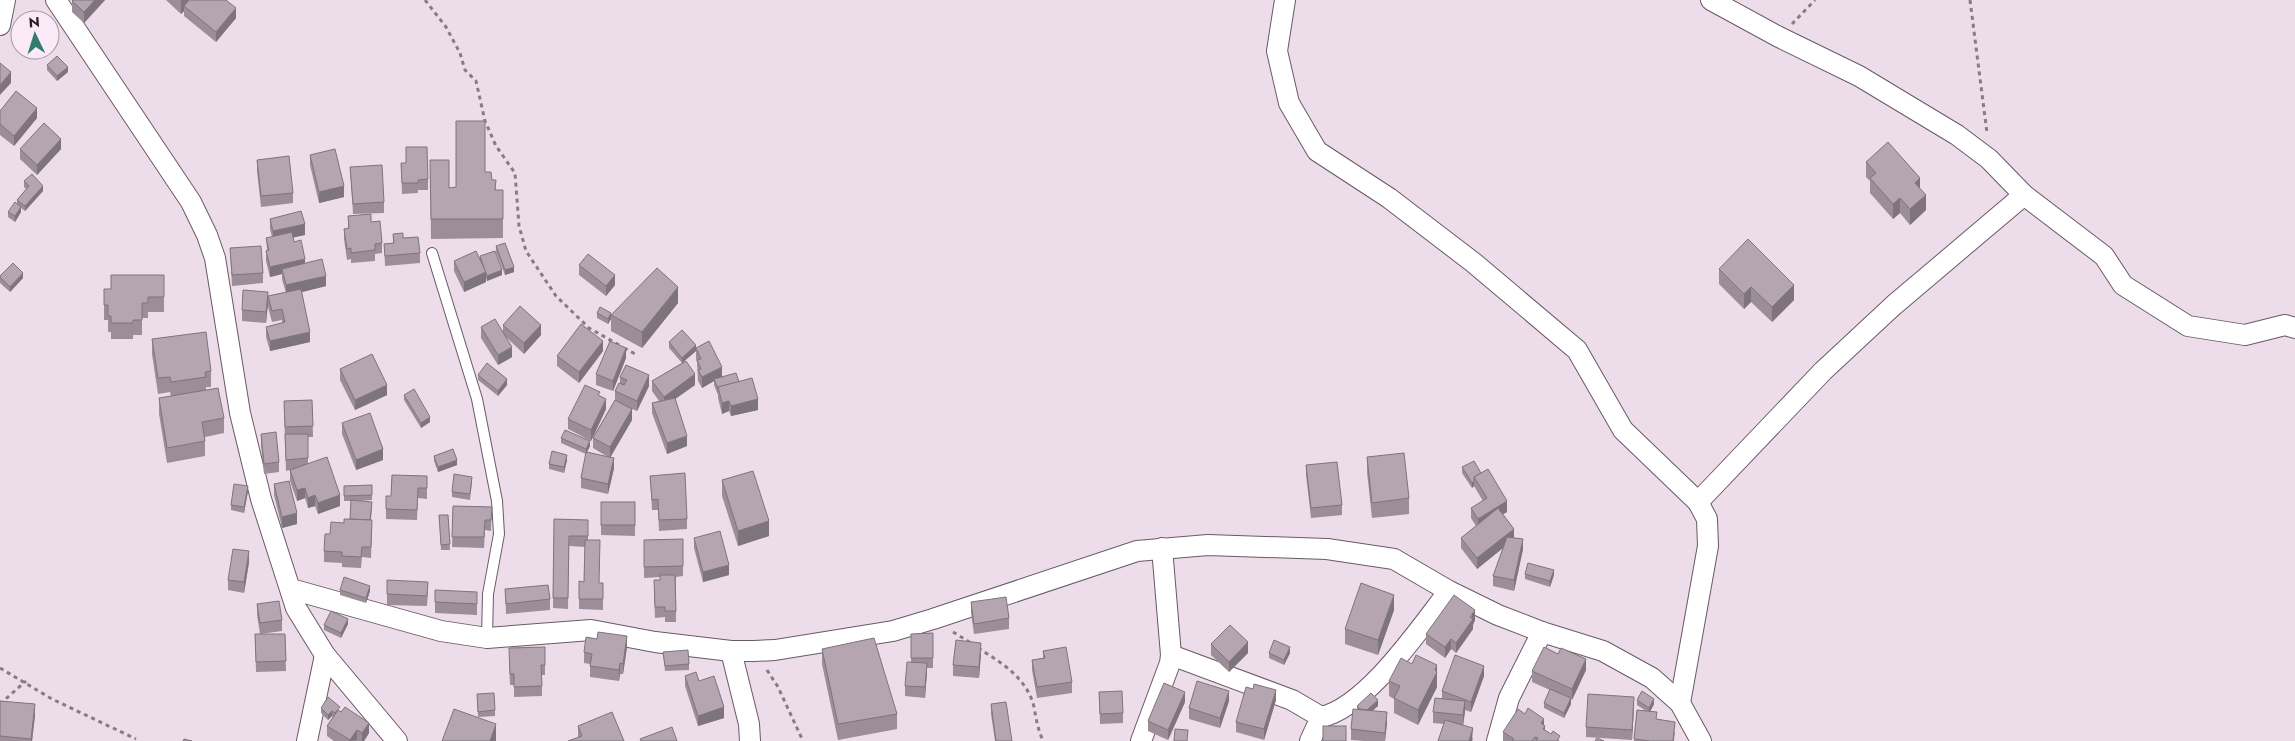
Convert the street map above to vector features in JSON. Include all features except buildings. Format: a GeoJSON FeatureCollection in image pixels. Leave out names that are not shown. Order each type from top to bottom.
{"type":"FeatureCollection","features":[{"type":"Feature","properties":{"kind":"street"},"geometry":{"type":"LineString","coordinates":[[0,25],[5,0]]}},
{"type":"Feature","properties":{"kind":"street"},"geometry":{"type":"LineString","coordinates":[[56,0],[190,202],[207,235],[215,258],[240,413],[261,499],[296,608],[326,655],[398,741]]}},
{"type":"Feature","properties":{"kind":"street"},"geometry":{"type":"LineString","coordinates":[[1285,0],[1277,50],[1289,103],[1317,150],[1389,198],[1467,258],[1577,350],[1623,430],[1698,502],[1707,519],[1708,546],[1680,703]]}},
{"type":"Feature","properties":{"kind":"street"},"geometry":{"type":"LineString","coordinates":[[1711,0],[1779,37],[1859,76],[1957,135],[1989,159],[2024,195],[2104,256],[2123,285],[2188,326],[2245,336],[2285,325],[2295,328]]}},
{"type":"Feature","properties":{"kind":"street"},"geometry":{"type":"LineString","coordinates":[[1698,502],[1823,371],[1894,305],[2024,195]]}},
{"type":"Feature","properties":{"kind":"street"},"geometry":{"type":"LineString","coordinates":[[291,589],[442,631],[487,638],[591,630],[655,642],[731,651],[754,651],[776,650],[893,630],[934,619],[1137,551],[1208,545],[1327,549],[1394,559],[1449,591],[1542,632],[1603,652],[1652,678],[1680,703],[1701,741]]}},
{"type":"Feature","properties":{"kind":"street"},"geometry":{"type":"LineString","coordinates":[[1141,741],[1170,663],[1171,655],[1162,548]]}},
{"type":"Feature","properties":{"kind":"street"},"geometry":{"type":"LineString","coordinates":[[1171,655],[1292,700],[1321,717],[1343,708],[1385,671],[1449,591]]}},
{"type":"Feature","properties":{"kind":"street"},"geometry":{"type":"LineString","coordinates":[[1497,741],[1510,698],[1542,632]]}},
{"type":"Feature","properties":{"kind":"street"},"geometry":{"type":"LineString","coordinates":[[731,651],[749,724],[750,741]]}},
{"type":"Feature","properties":{"kind":"street"},"geometry":{"type":"LineString","coordinates":[[307,741],[326,655]]}},
{"type":"Feature","properties":{"kind":"street"},"geometry":{"type":"LineString","coordinates":[[1310,741],[1321,717]]}},
{"type":"Feature","properties":{"kind":"lane"},"geometry":{"type":"LineString","coordinates":[[432,253],[477,399],[497,501],[499,534],[488,594],[487,638]]}},
{"type":"Feature","properties":{"kind":"path"},"geometry":{"type":"LineString","coordinates":[[425,0],[446,27],[460,53],[465,70],[476,81],[485,121],[496,146],[515,172],[519,226],[526,251],[556,296],[589,328],[637,355]]}},
{"type":"Feature","properties":{"kind":"path"},"geometry":{"type":"LineString","coordinates":[[1779,37],[1816,0]]}},
{"type":"Feature","properties":{"kind":"path"},"geometry":{"type":"LineString","coordinates":[[1970,0],[1989,159]]}},
{"type":"Feature","properties":{"kind":"path"},"geometry":{"type":"LineString","coordinates":[[934,619],[1018,676],[1033,705],[1037,727],[1043,741]]}},
{"type":"Feature","properties":{"kind":"path"},"geometry":{"type":"LineString","coordinates":[[754,651],[778,687],[803,741]]}},
{"type":"Feature","properties":{"kind":"path"},"geometry":{"type":"LineString","coordinates":[[0,668],[52,699],[136,739]]}},
{"type":"Feature","properties":{"kind":"path"},"geometry":{"type":"LineString","coordinates":[[0,704],[26,682]]}}]}
